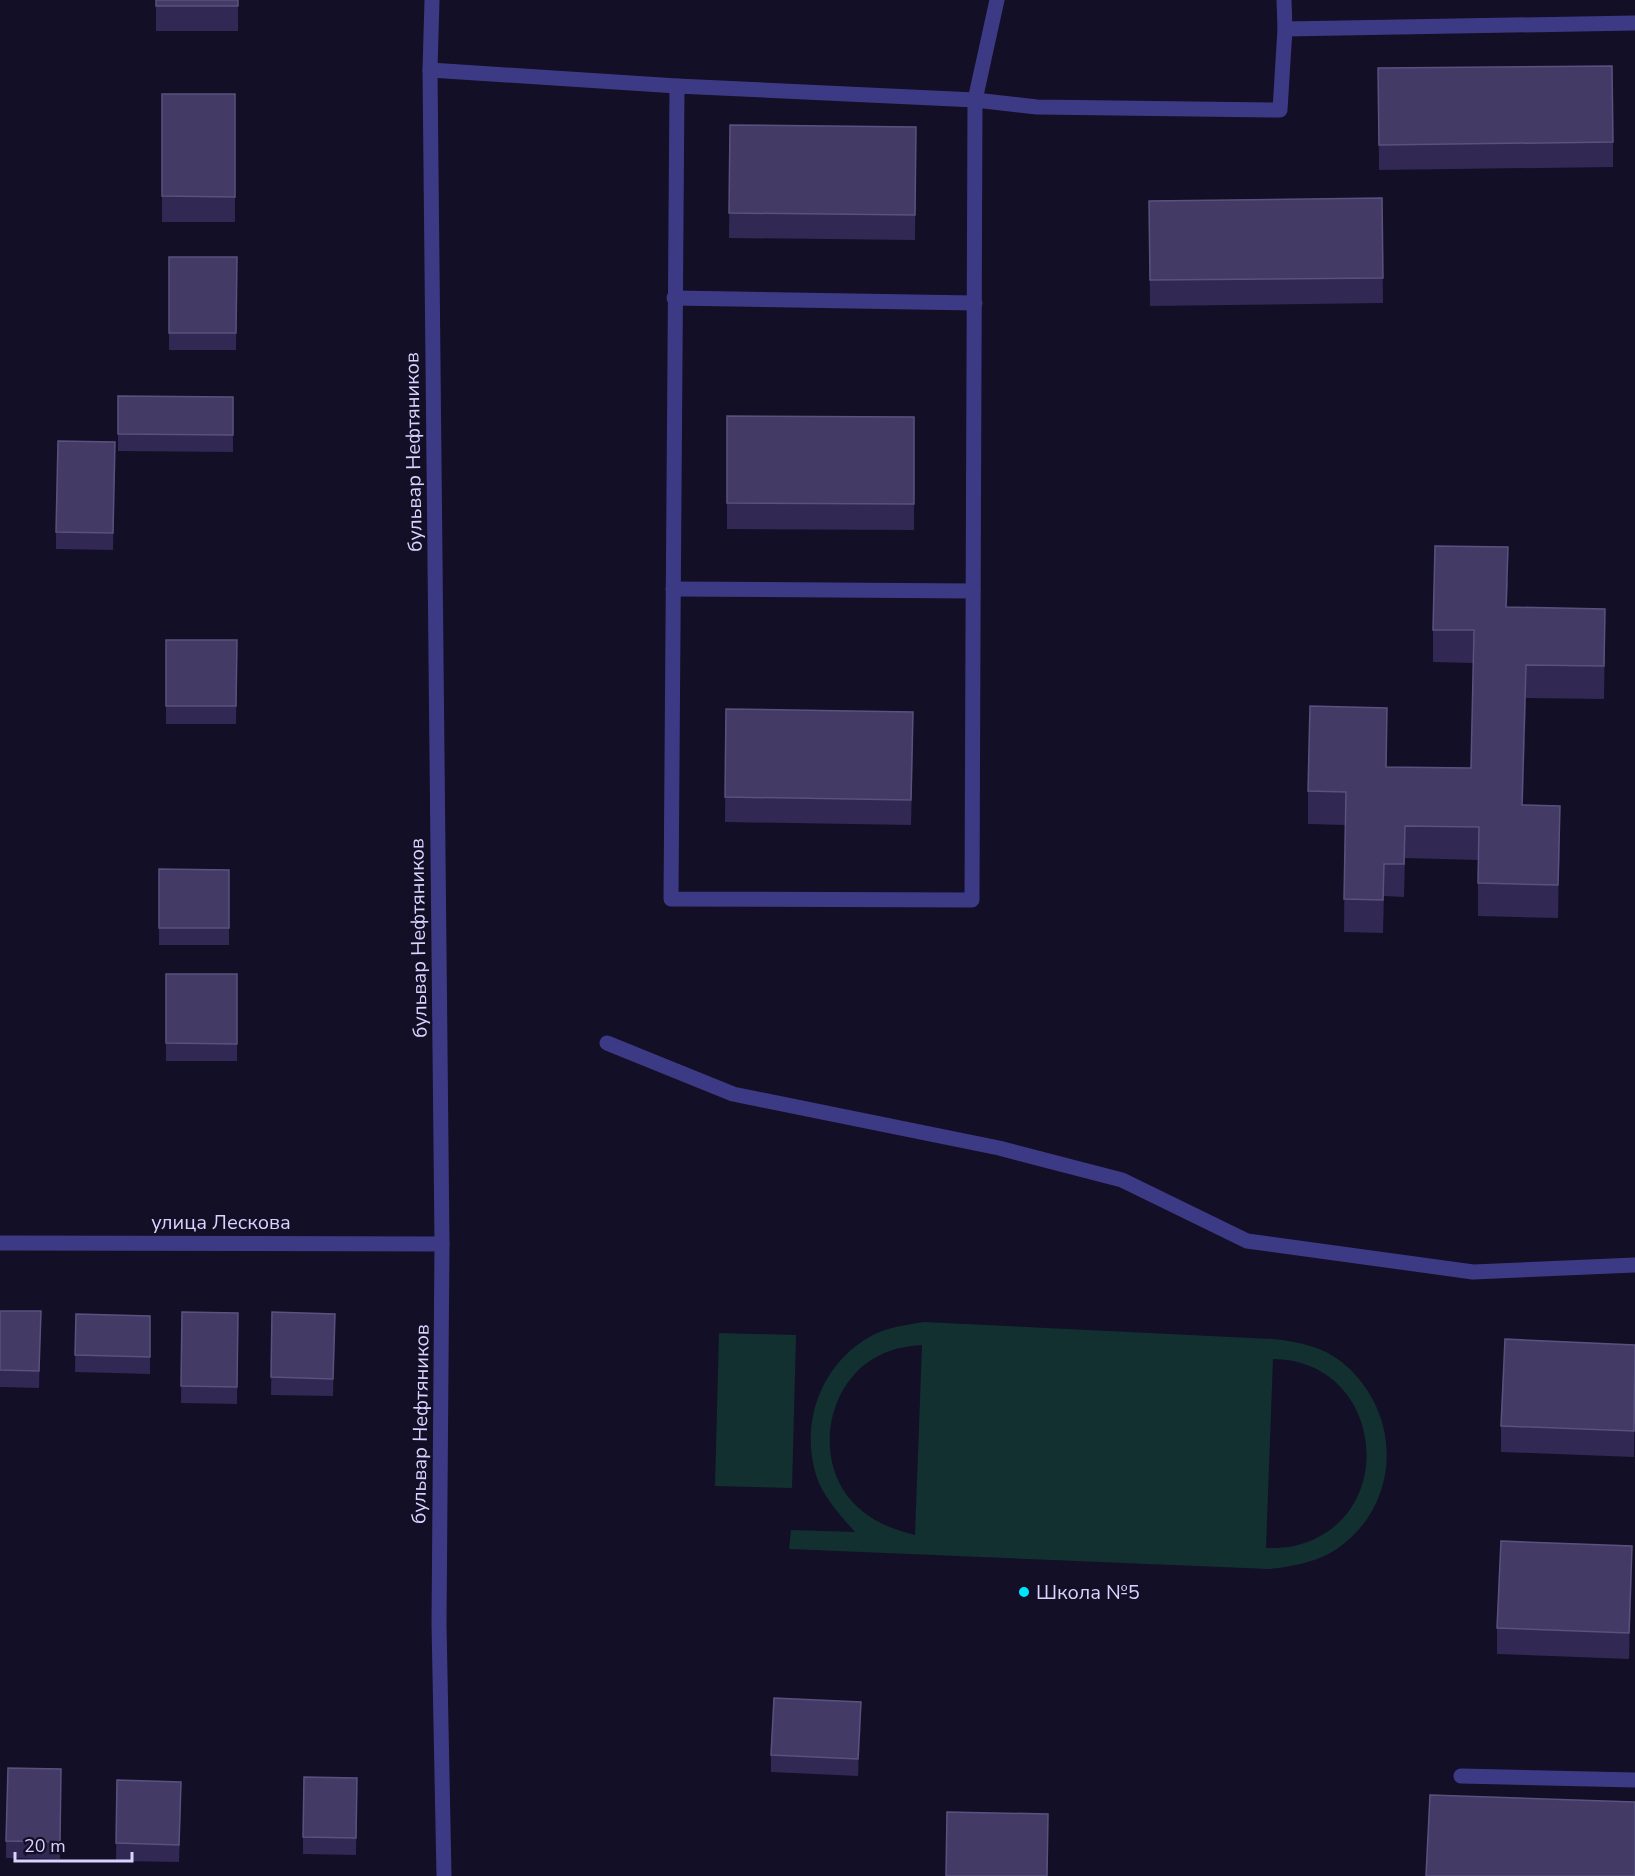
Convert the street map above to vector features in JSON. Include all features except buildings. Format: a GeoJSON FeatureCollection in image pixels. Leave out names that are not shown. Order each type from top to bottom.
{"type":"FeatureCollection","features":[{"type":"Feature","properties":{"kind":"street","name":"бульвар Нефтяников"},"geometry":{"type":"LineString","coordinates":[[432,0],[430,70],[442,1244],[439,1624],[444,1876]]}},
{"type":"Feature","properties":{"kind":"street"},"geometry":{"type":"LineString","coordinates":[[676,86],[671,899],[972,900],[975,100],[997,0]]}},
{"type":"Feature","properties":{"kind":"street"},"geometry":{"type":"LineString","coordinates":[[430,70],[676,86],[975,100],[1037,107],[1280,110],[1285,29],[1284,0]]}},
{"type":"Feature","properties":{"kind":"street"},"geometry":{"type":"LineString","coordinates":[[1285,29],[1635,23]]}},
{"type":"Feature","properties":{"kind":"street"},"geometry":{"type":"LineString","coordinates":[[674,298],[975,303]]}},
{"type":"Feature","properties":{"kind":"street"},"geometry":{"type":"LineString","coordinates":[[673,590],[973,591]]}},
{"type":"Feature","properties":{"kind":"street"},"geometry":{"type":"LineString","coordinates":[[607,1043],[733,1094],[999,1148],[1122,1180],[1247,1241],[1473,1272],[1635,1265]]}},
{"type":"Feature","properties":{"kind":"street","name":"улица Лескова"},"geometry":{"type":"LineString","coordinates":[[0,1243],[442,1244]]}},
{"type":"Feature","properties":{"kind":"street"},"geometry":{"type":"LineString","coordinates":[[1461,1776],[1635,1780]]}},
{"type":"Feature","properties":{"kind":"green space"},"geometry":{"type":"Polygon","coordinates":[[[924,1322],[1273,1339],[1313,1347],[1330,1354],[1348,1367],[1372,1397],[1381,1418],[1386,1440],[1386,1463],[1383,1485],[1375,1506],[1363,1525],[1346,1542],[1329,1554],[1310,1562],[1269,1569],[789,1549],[791,1530],[855,1532],[823,1491],[816,1475],[812,1455],[813,1415],[827,1378],[839,1362],[871,1336],[890,1328],[924,1322]],[[922,1346],[882,1354],[862,1367],[847,1384],[836,1404],[831,1427],[830,1450],[835,1472],[845,1493],[861,1510],[879,1522],[915,1535],[922,1346]],[[1273,1359],[1266,1548],[1284,1548],[1329,1531],[1352,1506],[1364,1476],[1366,1444],[1357,1412],[1339,1385],[1310,1366],[1273,1359]]]}},
{"type":"Feature","properties":{"kind":"green space"},"geometry":{"type":"Polygon","coordinates":[[[719,1333],[796,1335],[792,1488],[715,1486],[719,1333]]]}},
{"type":"Feature","properties":{"kind":"place","name":"Школа №5"},"geometry":{"type":"Point","coordinates":[1024,1592]}}]}
